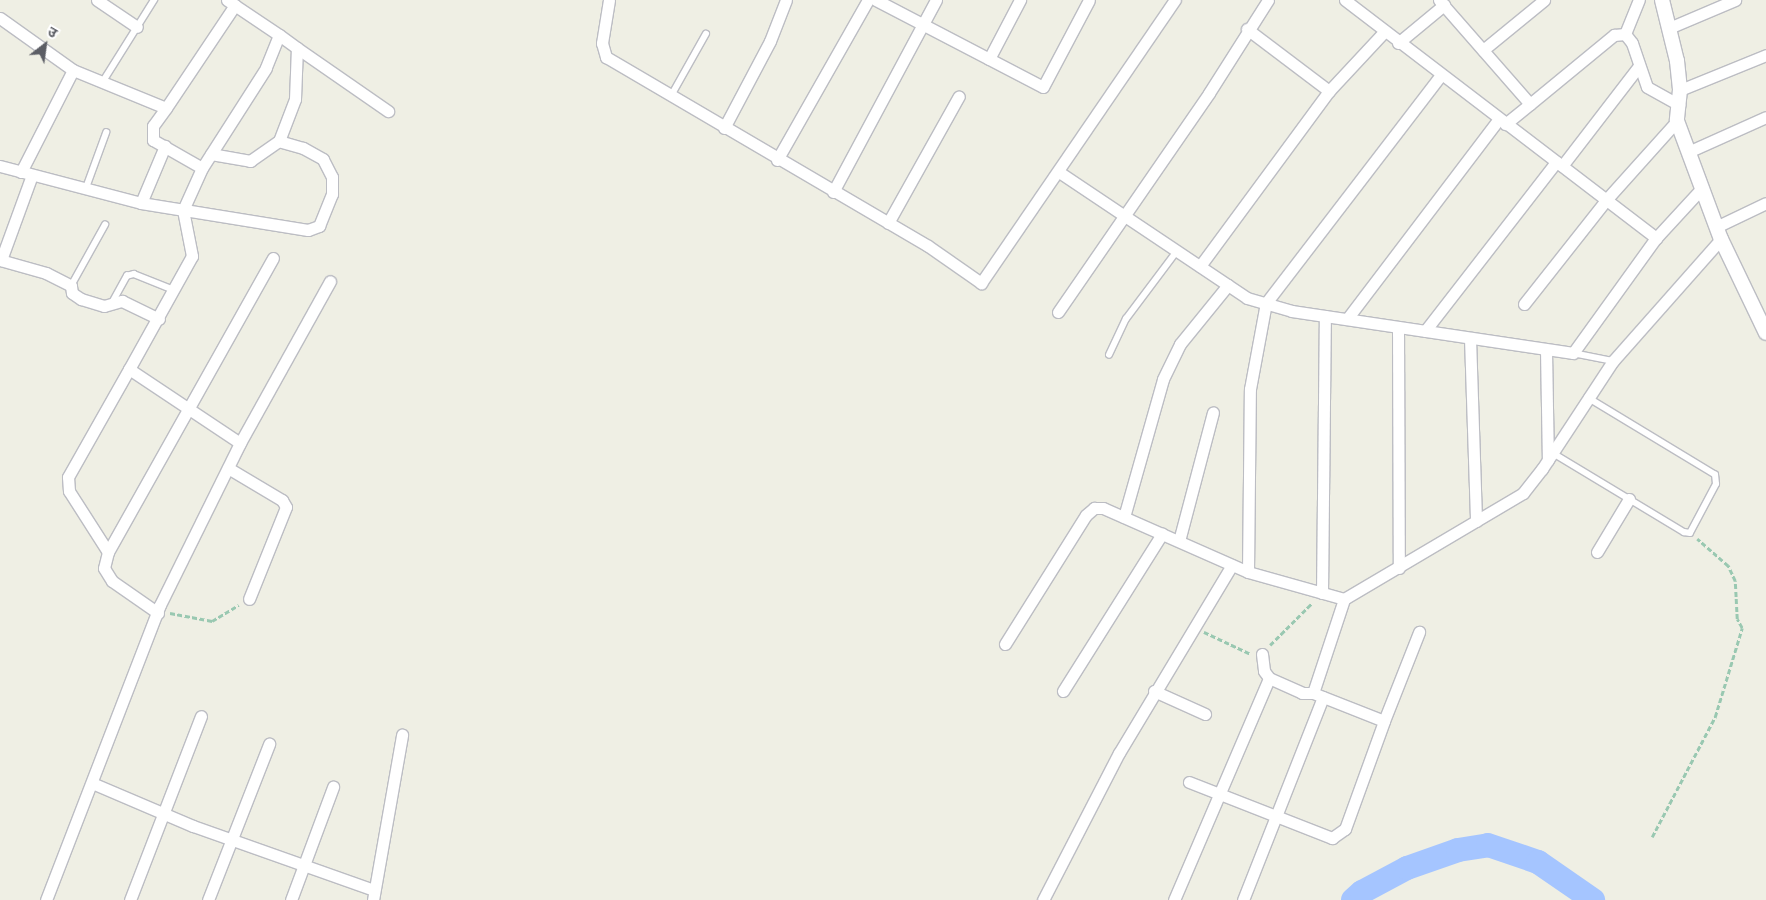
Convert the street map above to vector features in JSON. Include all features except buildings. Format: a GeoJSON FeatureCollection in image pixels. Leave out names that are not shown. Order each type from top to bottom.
{"type":"FeatureCollection","features":[{"type":"Feature","properties":{"kind":"street"},"geometry":{"type":"LineString","coordinates":[[97,0],[137,27]]}},
{"type":"Feature","properties":{"kind":"street"},"geometry":{"type":"LineString","coordinates":[[609,0],[602,43],[606,57],[777,160],[888,223],[981,283],[1176,0]]}},
{"type":"Feature","properties":{"kind":"street"},"geometry":{"type":"LineString","coordinates":[[724,128],[770,41],[786,0]]}},
{"type":"Feature","properties":{"kind":"street"},"geometry":{"type":"LineString","coordinates":[[777,160],[868,0]]}},
{"type":"Feature","properties":{"kind":"street"},"geometry":{"type":"LineString","coordinates":[[876,0],[1043,88],[1089,0]]}},
{"type":"Feature","properties":{"kind":"street"},"geometry":{"type":"LineString","coordinates":[[834,192],[936,0]]}},
{"type":"Feature","properties":{"kind":"street"},"geometry":{"type":"LineString","coordinates":[[989,59],[1020,0]]}},
{"type":"Feature","properties":{"kind":"street"},"geometry":{"type":"LineString","coordinates":[[1058,312],[1123,215],[1209,93],[1247,30],[1268,0]]}},
{"type":"Feature","properties":{"kind":"street"},"geometry":{"type":"LineString","coordinates":[[1345,0],[1398,43],[1656,238]]}},
{"type":"Feature","properties":{"kind":"street"},"geometry":{"type":"LineString","coordinates":[[1483,50],[1544,0]]}},
{"type":"Feature","properties":{"kind":"street"},"geometry":{"type":"LineString","coordinates":[[1625,34],[1639,0]]}},
{"type":"Feature","properties":{"kind":"street"},"geometry":{"type":"LineString","coordinates":[[1662,0],[1680,90],[1677,121],[1718,233],[1766,333]]}},
{"type":"Feature","properties":{"kind":"street"},"geometry":{"type":"LineString","coordinates":[[1669,28],[1736,0]]}},
{"type":"Feature","properties":{"kind":"street"},"geometry":{"type":"LineString","coordinates":[[202,168],[154,140],[151,133],[231,2],[388,111]]}},
{"type":"Feature","properties":{"kind":"street"},"geometry":{"type":"LineString","coordinates":[[1398,43],[1441,3],[1530,104]]}},
{"type":"Feature","properties":{"kind":"street"},"geometry":{"type":"LineString","coordinates":[[0,18],[73,70],[166,108]]}},
{"type":"Feature","properties":{"kind":"street"},"geometry":{"type":"LineString","coordinates":[[1247,30],[1329,90]]}},
{"type":"Feature","properties":{"kind":"street"},"geometry":{"type":"LineString","coordinates":[[1200,266],[1329,90],[1384,32]]}},
{"type":"Feature","properties":{"kind":"street"},"geometry":{"type":"LineString","coordinates":[[1625,34],[1632,43],[1638,66],[1647,87],[1679,105]]}},
{"type":"Feature","properties":{"kind":"street"},"geometry":{"type":"LineString","coordinates":[[1348,320],[1502,121],[1530,104],[1614,35],[1625,34]]}},
{"type":"Feature","properties":{"kind":"street"},"geometry":{"type":"LineString","coordinates":[[108,552],[69,490],[68,477],[159,319],[192,256],[183,210],[202,168],[266,68],[279,35]]}},
{"type":"Feature","properties":{"kind":"street"},"geometry":{"type":"LineString","coordinates":[[211,154],[250,161],[279,141],[295,99],[297,48]]}},
{"type":"Feature","properties":{"kind":"street"},"geometry":{"type":"LineString","coordinates":[[1680,90],[1766,55]]}},
{"type":"Feature","properties":{"kind":"street"},"geometry":{"type":"LineString","coordinates":[[1425,331],[1638,66]]}},
{"type":"Feature","properties":{"kind":"street"},"geometry":{"type":"LineString","coordinates":[[73,70],[26,173],[1,260],[46,273],[71,286],[72,294],[81,298],[104,306],[114,301],[122,301],[159,319]]}},
{"type":"Feature","properties":{"kind":"street"},"geometry":{"type":"LineString","coordinates":[[1248,572],[1250,389],[1266,303],[1441,75]]}},
{"type":"Feature","properties":{"kind":"street"},"geometry":{"type":"LineString","coordinates":[[888,223],[959,96]]}},
{"type":"Feature","properties":{"kind":"street"},"geometry":{"type":"LineString","coordinates":[[1688,152],[1766,118]]}},
{"type":"Feature","properties":{"kind":"street"},"geometry":{"type":"LineString","coordinates":[[1524,304],[1606,200],[1677,121]]}},
{"type":"Feature","properties":{"kind":"street"},"geometry":{"type":"LineString","coordinates":[[0,166],[141,203],[308,230],[319,226],[332,194],[332,178],[323,159],[303,148],[279,141]]}},
{"type":"Feature","properties":{"kind":"street"},"geometry":{"type":"LineString","coordinates":[[141,203],[165,146]]}},
{"type":"Feature","properties":{"kind":"street"},"geometry":{"type":"LineString","coordinates":[[1059,172],[1247,298],[1348,320],[1573,353],[1656,238],[1701,189]]}},
{"type":"Feature","properties":{"kind":"street"},"geometry":{"type":"LineString","coordinates":[[1005,644],[1086,515],[1094,508],[1103,508],[1248,572],[1344,599],[1399,568],[1523,493],[1551,457],[1613,361],[1718,233],[1766,203]]}},
{"type":"Feature","properties":{"kind":"street"},"geometry":{"type":"LineString","coordinates":[[158,613],[112,581],[104,568],[108,552],[273,258]]}},
{"type":"Feature","properties":{"kind":"street"},"geometry":{"type":"LineString","coordinates":[[46,900],[158,613],[240,443],[330,281]]}},
{"type":"Feature","properties":{"kind":"street"},"geometry":{"type":"LineString","coordinates":[[1124,517],[1166,372],[1180,344],[1228,285]]}},
{"type":"Feature","properties":{"kind":"street"},"geometry":{"type":"LineString","coordinates":[[1322,593],[1325,316]]}},
{"type":"Feature","properties":{"kind":"street"},"geometry":{"type":"LineString","coordinates":[[1398,327],[1399,568]]}},
{"type":"Feature","properties":{"kind":"street"},"geometry":{"type":"LineString","coordinates":[[1470,338],[1476,521]]}},
{"type":"Feature","properties":{"kind":"street"},"geometry":{"type":"LineString","coordinates":[[1546,350],[1551,457]]}},
{"type":"Feature","properties":{"kind":"street"},"geometry":{"type":"LineString","coordinates":[[129,369],[240,443]]}},
{"type":"Feature","properties":{"kind":"street"},"geometry":{"type":"LineString","coordinates":[[1179,541],[1213,412]]}},
{"type":"Feature","properties":{"kind":"street"},"geometry":{"type":"LineString","coordinates":[[228,468],[282,500],[286,507],[249,599]]}},
{"type":"Feature","properties":{"kind":"street"},"geometry":{"type":"LineString","coordinates":[[1597,552],[1629,499]]}},
{"type":"Feature","properties":{"kind":"street"},"geometry":{"type":"LineString","coordinates":[[1063,691],[1162,534]]}},
{"type":"Feature","properties":{"kind":"street"},"geometry":{"type":"LineString","coordinates":[[1043,900],[1154,691],[1232,565]]}},
{"type":"Feature","properties":{"kind":"street"},"geometry":{"type":"LineString","coordinates":[[1243,900],[1278,817],[1318,695],[1344,599]]}},
{"type":"Feature","properties":{"kind":"street"},"geometry":{"type":"LineString","coordinates":[[1189,782],[1332,838],[1340,834],[1419,632]]}},
{"type":"Feature","properties":{"kind":"street"},"geometry":{"type":"LineString","coordinates":[[1262,654],[1264,671],[1268,678],[1302,693],[1318,695],[1384,722]]}},
{"type":"Feature","properties":{"kind":"street"},"geometry":{"type":"LineString","coordinates":[[1174,900],[1268,678]]}},
{"type":"Feature","properties":{"kind":"street"},"geometry":{"type":"LineString","coordinates":[[1154,691],[1205,714]]}},
{"type":"Feature","properties":{"kind":"street"},"geometry":{"type":"LineString","coordinates":[[130,900],[165,814],[201,716]]}},
{"type":"Feature","properties":{"kind":"street"},"geometry":{"type":"LineString","coordinates":[[92,783],[165,814],[305,865],[374,895],[402,735]]}},
{"type":"Feature","properties":{"kind":"street"},"geometry":{"type":"LineString","coordinates":[[208,900],[269,744]]}},
{"type":"Feature","properties":{"kind":"street"},"geometry":{"type":"LineString","coordinates":[[291,900],[333,788]]}},
{"type":"Feature","properties":{"kind":"lane"},"geometry":{"type":"LineString","coordinates":[[102,83],[154,0]]}},
{"type":"Feature","properties":{"kind":"lane"},"geometry":{"type":"LineString","coordinates":[[671,96],[706,34]]}},
{"type":"Feature","properties":{"kind":"lane"},"geometry":{"type":"LineString","coordinates":[[86,188],[106,133]]}},
{"type":"Feature","properties":{"kind":"lane"},"geometry":{"type":"LineString","coordinates":[[71,286],[105,225]]}},
{"type":"Feature","properties":{"kind":"lane"},"geometry":{"type":"LineString","coordinates":[[1109,355],[1126,320],[1177,251]]}},
{"type":"Feature","properties":{"kind":"lane"},"geometry":{"type":"LineString","coordinates":[[114,301],[127,276],[134,274],[174,290]]}},
{"type":"Feature","properties":{"kind":"lane"},"geometry":{"type":"LineString","coordinates":[[1573,353],[1613,361]]}},
{"type":"Feature","properties":{"kind":"lane"},"geometry":{"type":"LineString","coordinates":[[1551,457],[1690,533],[1716,484],[1715,476],[1588,398]]}},
{"type":"Feature","properties":{"kind":"path"},"geometry":{"type":"LineString","coordinates":[[1652,837],[1715,717],[1742,628],[1737,619],[1734,581],[1728,566],[1690,533]]}},
{"type":"Feature","properties":{"kind":"path"},"geometry":{"type":"LineString","coordinates":[[1193,628],[1253,654],[1262,654],[1322,593]]}},
{"type":"Feature","properties":{"kind":"path"},"geometry":{"type":"LineString","coordinates":[[158,613],[178,613],[212,621],[249,599]]}},
{"type":"Feature","properties":{"kind":"waterway"},"geometry":{"type":"LineString","coordinates":[[1353,900],[1362,892],[1407,868],[1458,850],[1488,845],[1538,862],[1593,900]]}}]}
